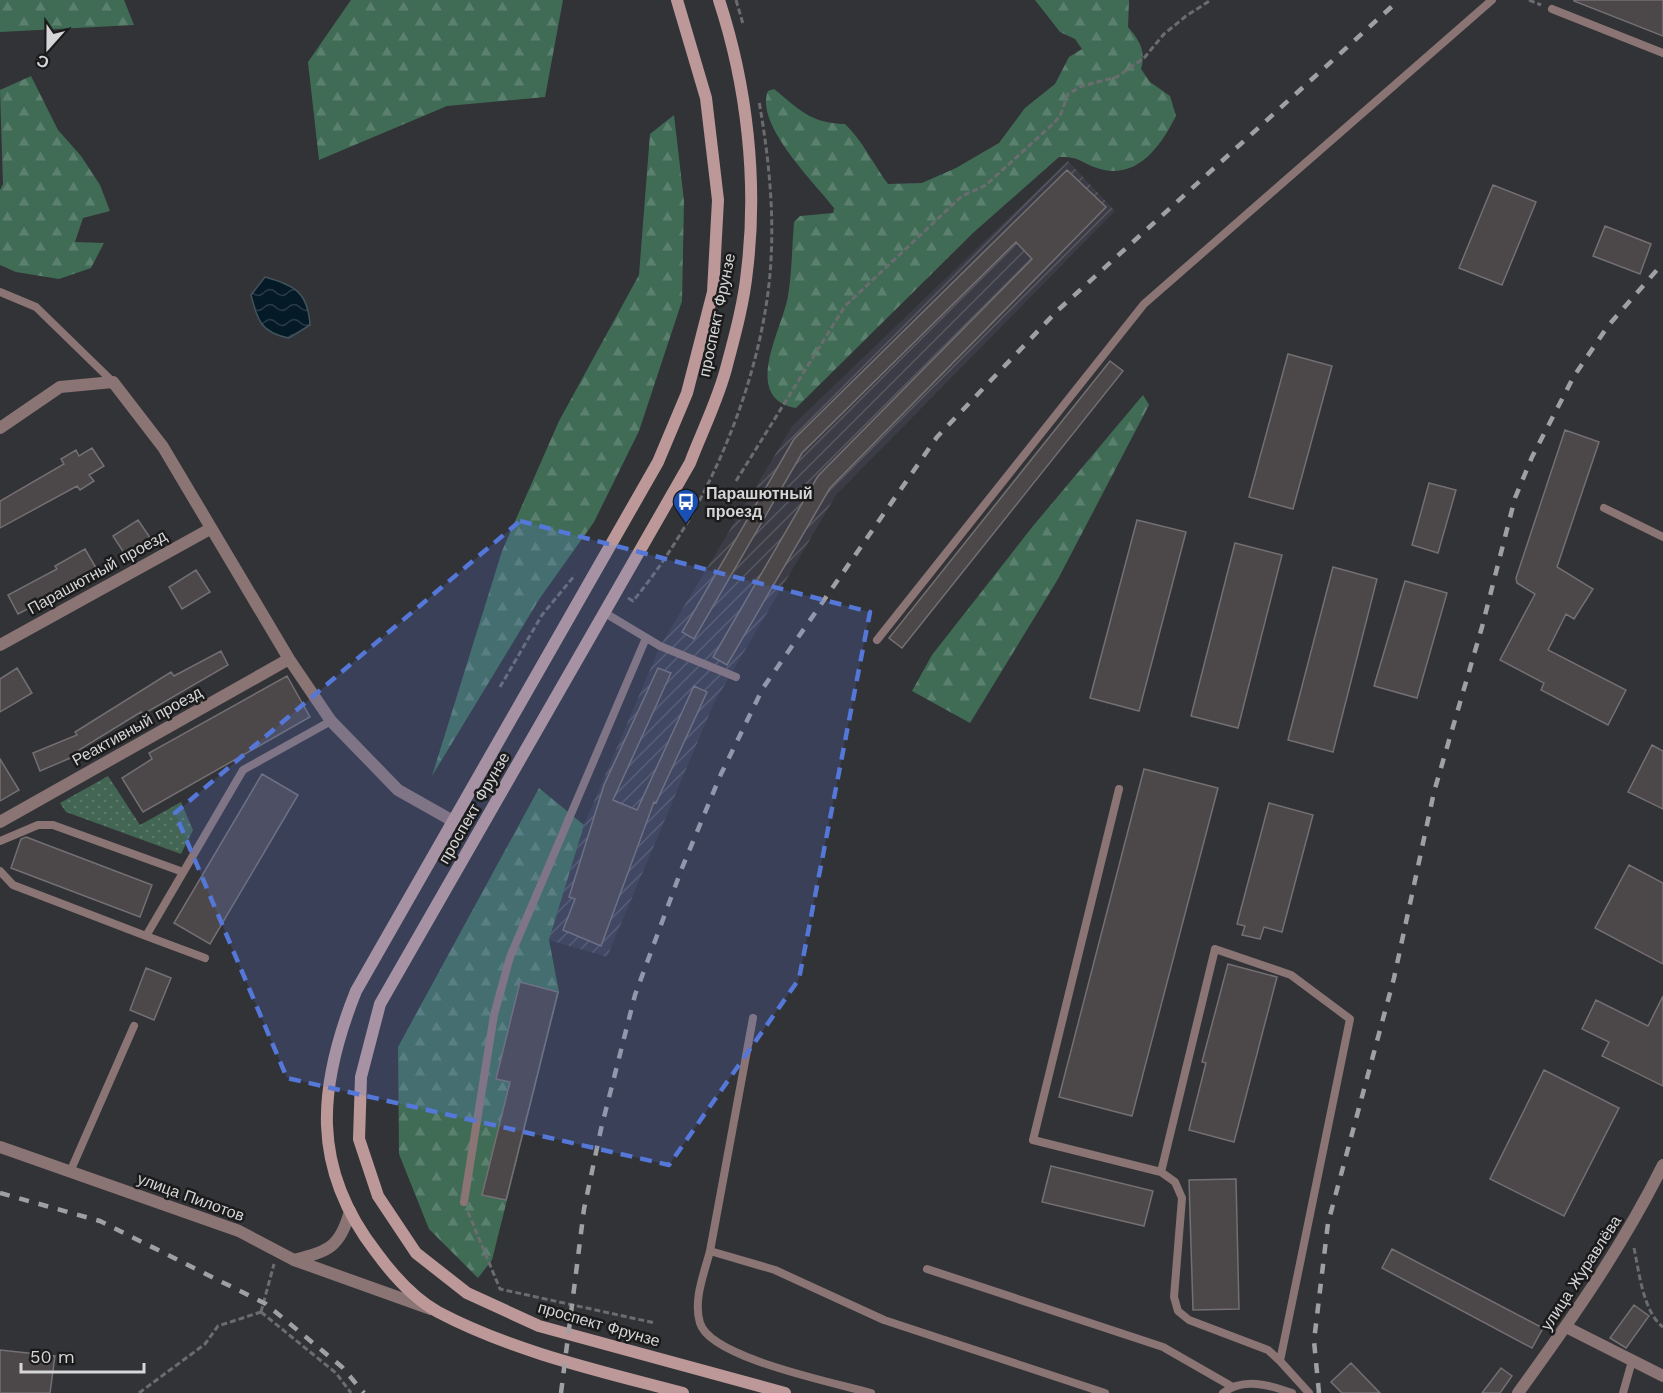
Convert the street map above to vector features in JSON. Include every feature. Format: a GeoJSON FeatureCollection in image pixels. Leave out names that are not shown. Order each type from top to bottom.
{"type":"FeatureCollection","features":[{"type":"Feature","properties":{"kind":"main road","name":"проспект Фрунзе"},"geometry":{"type":"LineString","coordinates":[[677,0],[706,98],[718,200],[713,292],[687,393],[658,462],[356,991],[340,1032],[326,1093],[328,1141],[335,1176],[356,1226],[394,1276],[435,1310],[482,1332],[553,1358],[683,1393]]}},
{"type":"Feature","properties":{"kind":"main road","name":"проспект Фрунзе"},"geometry":{"type":"LineString","coordinates":[[719,0],[726,22],[743,107],[752,192],[747,272],[727,367],[690,463],[380,1004],[360,1077],[359,1139],[378,1196],[416,1254],[467,1293],[539,1326],[785,1393]]}},
{"type":"Feature","properties":{"kind":"street"},"geometry":{"type":"LineString","coordinates":[[0,428],[60,387],[113,382],[163,447],[289,659],[331,721],[398,790],[453,821]]}},
{"type":"Feature","properties":{"kind":"street","name":"Парашютный проезд"},"geometry":{"type":"LineString","coordinates":[[0,645],[210,529]]}},
{"type":"Feature","properties":{"kind":"street","name":"Реактивный проезд"},"geometry":{"type":"LineString","coordinates":[[0,822],[289,659]]}},
{"type":"Feature","properties":{"kind":"street","name":"улица Пилотов"},"geometry":{"type":"LineString","coordinates":[[0,1148],[239,1231],[294,1260],[435,1310]]}},
{"type":"Feature","properties":{"kind":"street","name":"улица Журавлёва"},"geometry":{"type":"LineString","coordinates":[[1518,1393],[1566,1327],[1640,1213],[1663,1165]]}},
{"type":"Feature","properties":{"kind":"street"},"geometry":{"type":"LineString","coordinates":[[294,1260],[322,1252],[336,1244],[344,1232],[350,1211]]}},
{"type":"Feature","properties":{"kind":"street"},"geometry":{"type":"LineString","coordinates":[[1566,1327],[1663,1376]]}},
{"type":"Feature","properties":{"kind":"lane"},"geometry":{"type":"LineString","coordinates":[[877,640],[1144,304],[1492,0]]}},
{"type":"Feature","properties":{"kind":"lane"},"geometry":{"type":"LineString","coordinates":[[1552,9],[1663,53]]}},
{"type":"Feature","properties":{"kind":"lane"},"geometry":{"type":"LineString","coordinates":[[0,292],[36,307],[113,382]]}},
{"type":"Feature","properties":{"kind":"lane"},"geometry":{"type":"LineString","coordinates":[[1604,508],[1663,537]]}},
{"type":"Feature","properties":{"kind":"lane"},"geometry":{"type":"LineString","coordinates":[[605,613],[646,638],[736,677]]}},
{"type":"Feature","properties":{"kind":"lane"},"geometry":{"type":"LineString","coordinates":[[464,1202],[494,1015],[510,957],[646,638]]}},
{"type":"Feature","properties":{"kind":"lane"},"geometry":{"type":"LineString","coordinates":[[146,936],[243,770],[331,721]]}},
{"type":"Feature","properties":{"kind":"lane"},"geometry":{"type":"LineString","coordinates":[[1119,789],[1033,1140],[1161,1172],[1175,1182],[1182,1198],[1174,1297],[1178,1311],[1189,1320],[1268,1350],[1309,1393]]}},
{"type":"Feature","properties":{"kind":"lane"},"geometry":{"type":"LineString","coordinates":[[0,841],[38,825],[52,825],[183,872]]}},
{"type":"Feature","properties":{"kind":"lane"},"geometry":{"type":"LineString","coordinates":[[0,871],[13,885],[205,958]]}},
{"type":"Feature","properties":{"kind":"lane"},"geometry":{"type":"LineString","coordinates":[[1161,1172],[1215,949],[1291,975],[1350,1019],[1280,1361]]}},
{"type":"Feature","properties":{"kind":"lane"},"geometry":{"type":"LineString","coordinates":[[753,1018],[710,1251],[698,1303],[700,1321],[708,1338],[729,1351],[871,1393]]}},
{"type":"Feature","properties":{"kind":"lane"},"geometry":{"type":"LineString","coordinates":[[70,1172],[134,1026]]}},
{"type":"Feature","properties":{"kind":"lane"},"geometry":{"type":"LineString","coordinates":[[710,1251],[775,1270],[884,1320],[1105,1393]]}},
{"type":"Feature","properties":{"kind":"lane"},"geometry":{"type":"LineString","coordinates":[[927,1269],[1163,1347],[1231,1386]]}},
{"type":"Feature","properties":{"kind":"lane"},"geometry":{"type":"LineString","coordinates":[[1623,1393],[1632,1361]]}},
{"type":"Feature","properties":{"kind":"lane"},"geometry":{"type":"LineString","coordinates":[[1223,1393],[1231,1386],[1253,1383],[1292,1393]]}},
{"type":"Feature","properties":{"kind":"path"},"geometry":{"type":"LineString","coordinates":[[736,481],[845,306],[962,196],[986,185],[1054,123],[1060,116],[1068,94],[1082,86],[1117,77],[1144,58],[1164,34],[1211,0]]}},
{"type":"Feature","properties":{"kind":"path"},"geometry":{"type":"LineString","coordinates":[[464,1202],[500,1289],[655,1323]]}},
{"type":"Feature","properties":{"kind":"path"},"geometry":{"type":"LineString","coordinates":[[1634,1248],[1647,1300],[1657,1323],[1663,1327]]}},
{"type":"Feature","properties":{"kind":"path"},"geometry":{"type":"LineString","coordinates":[[261,1312],[277,1253]]}},
{"type":"Feature","properties":{"kind":"path"},"geometry":{"type":"LineString","coordinates":[[139,1393],[205,1344],[218,1326],[261,1312]]}},
{"type":"Feature","properties":{"kind":"path"},"geometry":{"type":"LineString","coordinates":[[261,1312],[336,1373],[351,1393]]}},
{"type":"Feature","properties":{"kind":"highlighted area"},"geometry":{"type":"Polygon","coordinates":[[[520,521],[870,612],[799,979],[669,1165],[287,1078],[175,813],[520,521]]]}},
{"type":"Feature","properties":{"kind":"shaded area"},"geometry":{"type":"Polygon","coordinates":[[[1068,161],[1115,211],[836,495],[714,703],[607,957],[549,940],[584,825],[660,646],[793,425],[1068,161]]]}},
{"type":"Feature","properties":{"kind":"green space"},"geometry":{"type":"Polygon","coordinates":[[[0,0],[124,0],[134,25],[0,32],[0,0]]]}},
{"type":"Feature","properties":{"kind":"green space"},"geometry":{"type":"Polygon","coordinates":[[[351,0],[563,0],[545,97],[447,106],[319,160],[308,62],[351,0]]]}},
{"type":"Feature","properties":{"kind":"green space"},"geometry":{"type":"Polygon","coordinates":[[[1035,0],[1129,0],[1128,27],[1141,46],[1143,57],[1141,69],[1150,82],[1170,96],[1176,116],[1162,139],[1145,159],[1122,170],[1109,171],[1074,158],[1059,157],[974,232],[796,408],[779,402],[770,391],[769,360],[788,296],[794,222],[800,216],[833,213],[834,208],[801,169],[778,136],[770,120],[766,104],[768,91],[774,89],[814,118],[845,124],[863,145],[888,184],[922,183],[956,168],[999,143],[1025,108],[1055,84],[1069,57],[1082,49],[1075,39],[1060,32],[1035,0]]]}},
{"type":"Feature","properties":{"kind":"green space"},"geometry":{"type":"Polygon","coordinates":[[[31,76],[58,130],[81,156],[100,185],[110,211],[83,218],[75,242],[104,243],[91,268],[59,279],[16,272],[0,265],[0,190],[3,184],[0,90],[31,76]]]}},
{"type":"Feature","properties":{"kind":"green space"},"geometry":{"type":"Polygon","coordinates":[[[674,115],[684,201],[682,301],[639,431],[594,522],[540,598],[432,776],[502,551],[559,421],[639,275],[650,134],[674,115]]]}},
{"type":"Feature","properties":{"kind":"green space"},"geometry":{"type":"Polygon","coordinates":[[[1143,395],[1149,405],[1058,579],[970,723],[912,691],[932,655],[1033,526],[1143,395]]]}},
{"type":"Feature","properties":{"kind":"green space"},"geometry":{"type":"Polygon","coordinates":[[[108,776],[140,825],[181,802],[193,830],[181,854],[66,812],[60,803],[108,776]]]}},
{"type":"Feature","properties":{"kind":"green space"},"geometry":{"type":"Polygon","coordinates":[[[539,788],[584,825],[549,940],[559,992],[492,1260],[478,1278],[429,1229],[399,1154],[398,1047],[539,788]]]}},
{"type":"Feature","properties":{"kind":"water"},"geometry":{"type":"Polygon","coordinates":[[[265,277],[284,283],[303,297],[310,325],[289,338],[272,333],[262,324],[251,295],[265,277]]]}},
{"type":"Feature","properties":{"kind":"building"},"geometry":{"type":"Polygon","coordinates":[[[1663,0],[1663,36],[1574,1],[1663,0]]]}},
{"type":"Feature","properties":{"kind":"building"},"geometry":{"type":"Polygon","coordinates":[[[1067,170],[1106,207],[830,488],[727,665],[713,657],[818,476],[1032,259],[1016,242],[802,453],[694,639],[682,632],[794,439],[1067,170]]]}},
{"type":"Feature","properties":{"kind":"building"},"geometry":{"type":"Polygon","coordinates":[[[1493,185],[1536,202],[1502,285],[1459,268],[1493,185]]]}},
{"type":"Feature","properties":{"kind":"building"},"geometry":{"type":"Polygon","coordinates":[[[1605,226],[1651,244],[1640,274],[1593,256],[1605,226]]]}},
{"type":"Feature","properties":{"kind":"building"},"geometry":{"type":"Polygon","coordinates":[[[1288,354],[1332,366],[1293,509],[1249,497],[1288,354]]]}},
{"type":"Feature","properties":{"kind":"building"},"geometry":{"type":"Polygon","coordinates":[[[1110,361],[1123,371],[902,648],[889,638],[1110,361]]]}},
{"type":"Feature","properties":{"kind":"building"},"geometry":{"type":"Polygon","coordinates":[[[1565,430],[1599,442],[1557,567],[1593,589],[1574,619],[1566,614],[1548,650],[1626,690],[1608,725],[1541,690],[1544,683],[1500,660],[1535,594],[1517,583],[1516,578],[1565,430]]]}},
{"type":"Feature","properties":{"kind":"building"},"geometry":{"type":"Polygon","coordinates":[[[92,448],[104,466],[89,475],[94,481],[80,490],[77,486],[0,528],[0,501],[64,464],[61,459],[76,450],[79,456],[92,448]]]}},
{"type":"Feature","properties":{"kind":"building"},"geometry":{"type":"Polygon","coordinates":[[[1429,483],[1456,490],[1438,553],[1412,545],[1429,483]]]}},
{"type":"Feature","properties":{"kind":"building"},"geometry":{"type":"Polygon","coordinates":[[[138,520],[151,539],[126,556],[113,536],[138,520]]]}},
{"type":"Feature","properties":{"kind":"building"},"geometry":{"type":"Polygon","coordinates":[[[1137,520],[1186,532],[1139,711],[1090,698],[1137,520]]]}},
{"type":"Feature","properties":{"kind":"building"},"geometry":{"type":"Polygon","coordinates":[[[1235,543],[1282,555],[1238,728],[1191,716],[1235,543]]]}},
{"type":"Feature","properties":{"kind":"building"},"geometry":{"type":"Polygon","coordinates":[[[85,549],[99,573],[70,591],[68,588],[18,614],[8,595],[57,569],[55,566],[85,549]]]}},
{"type":"Feature","properties":{"kind":"building"},"geometry":{"type":"Polygon","coordinates":[[[1333,567],[1377,579],[1333,752],[1288,740],[1333,567]]]}},
{"type":"Feature","properties":{"kind":"building"},"geometry":{"type":"Polygon","coordinates":[[[196,570],[210,592],[182,609],[169,587],[196,570]]]}},
{"type":"Feature","properties":{"kind":"building"},"geometry":{"type":"Polygon","coordinates":[[[1405,581],[1447,593],[1417,698],[1374,686],[1405,581]]]}},
{"type":"Feature","properties":{"kind":"building"},"geometry":{"type":"Polygon","coordinates":[[[221,651],[228,665],[142,715],[141,712],[74,753],[75,756],[40,771],[33,753],[77,735],[75,732],[171,672],[174,676],[221,651]]]}},
{"type":"Feature","properties":{"kind":"building"},"geometry":{"type":"Polygon","coordinates":[[[17,668],[32,693],[0,712],[0,679],[17,668]]]}},
{"type":"Feature","properties":{"kind":"building"},"geometry":{"type":"Polygon","coordinates":[[[658,668],[671,673],[613,800],[637,810],[694,686],[707,692],[656,803],[654,802],[601,946],[563,930],[575,899],[569,897],[604,785],[658,668]]]}},
{"type":"Feature","properties":{"kind":"building"},"geometry":{"type":"Polygon","coordinates":[[[287,676],[310,717],[143,812],[122,778],[152,759],[149,753],[287,676]]]}},
{"type":"Feature","properties":{"kind":"building"},"geometry":{"type":"Polygon","coordinates":[[[1652,745],[1663,751],[1663,809],[1628,792],[1652,745]]]}},
{"type":"Feature","properties":{"kind":"building"},"geometry":{"type":"Polygon","coordinates":[[[0,759],[19,790],[0,801],[0,759]]]}},
{"type":"Feature","properties":{"kind":"building"},"geometry":{"type":"Polygon","coordinates":[[[1144,769],[1218,788],[1132,1116],[1059,1097],[1144,769]]]}},
{"type":"Feature","properties":{"kind":"building"},"geometry":{"type":"Polygon","coordinates":[[[262,774],[298,795],[210,944],[174,923],[262,774]]]}},
{"type":"Feature","properties":{"kind":"building"},"geometry":{"type":"Polygon","coordinates":[[[1269,803],[1313,815],[1282,932],[1264,927],[1260,939],[1242,935],[1245,926],[1237,924],[1269,803]]]}},
{"type":"Feature","properties":{"kind":"building"},"geometry":{"type":"Polygon","coordinates":[[[26,837],[152,885],[140,917],[11,868],[21,839],[26,837]]]}},
{"type":"Feature","properties":{"kind":"building"},"geometry":{"type":"Polygon","coordinates":[[[1629,865],[1663,883],[1663,964],[1595,928],[1629,865]]]}},
{"type":"Feature","properties":{"kind":"building"},"geometry":{"type":"Polygon","coordinates":[[[1228,964],[1277,977],[1234,1142],[1189,1130],[1206,1063],[1202,1062],[1228,964]]]}},
{"type":"Feature","properties":{"kind":"building"},"geometry":{"type":"Polygon","coordinates":[[[146,968],[171,978],[154,1020],[130,1010],[146,968]]]}},
{"type":"Feature","properties":{"kind":"building"},"geometry":{"type":"Polygon","coordinates":[[[520,982],[558,992],[506,1200],[482,1195],[510,1082],[496,1079],[520,982]]]}},
{"type":"Feature","properties":{"kind":"building"},"geometry":{"type":"Polygon","coordinates":[[[1663,996],[1663,1086],[1602,1056],[1609,1042],[1582,1029],[1596,1000],[1648,1026],[1663,996]]]}},
{"type":"Feature","properties":{"kind":"building"},"geometry":{"type":"Polygon","coordinates":[[[1544,1070],[1619,1108],[1564,1216],[1490,1179],[1544,1070]]]}},
{"type":"Feature","properties":{"kind":"building"},"geometry":{"type":"Polygon","coordinates":[[[1051,1166],[1153,1191],[1144,1226],[1042,1202],[1051,1166]]]}},
{"type":"Feature","properties":{"kind":"building"},"geometry":{"type":"Polygon","coordinates":[[[1236,1179],[1239,1309],[1193,1310],[1189,1180],[1236,1179]]]}},
{"type":"Feature","properties":{"kind":"building"},"geometry":{"type":"Polygon","coordinates":[[[1392,1249],[1543,1328],[1532,1348],[1382,1268],[1392,1249]]]}},
{"type":"Feature","properties":{"kind":"building"},"geometry":{"type":"Polygon","coordinates":[[[1634,1305],[1649,1316],[1626,1348],[1610,1338],[1634,1305]]]}},
{"type":"Feature","properties":{"kind":"building"},"geometry":{"type":"Polygon","coordinates":[[[0,1350],[55,1356],[50,1393],[0,1393],[0,1350]]]}},
{"type":"Feature","properties":{"kind":"building"},"geometry":{"type":"Polygon","coordinates":[[[1351,1363],[1380,1393],[1342,1393],[1331,1382],[1351,1363]]]}},
{"type":"Feature","properties":{"kind":"building"},"geometry":{"type":"Polygon","coordinates":[[[1501,1368],[1512,1376],[1500,1393],[1482,1393],[1501,1368]]]}},
{"type":"Feature","properties":{"kind":"railway"},"geometry":{"type":"LineString","coordinates":[[561,1393],[584,1209],[601,1129],[635,995],[682,868],[721,774],[763,688],[937,437],[1057,311],[1399,0]]}},
{"type":"Feature","properties":{"kind":"railway"},"geometry":{"type":"LineString","coordinates":[[1319,1393],[1314,1341],[1328,1223],[1394,978],[1434,792],[1482,627],[1515,498],[1532,457],[1574,376],[1608,326],[1663,263]]}},
{"type":"Feature","properties":{"kind":"railway"},"geometry":{"type":"LineString","coordinates":[[0,1193],[100,1221],[266,1304],[342,1367],[364,1393]]}},
{"type":"Feature","properties":{"kind":"place","name":"Парашютный проезд"},"geometry":{"type":"Point","coordinates":[686,525]}}]}
